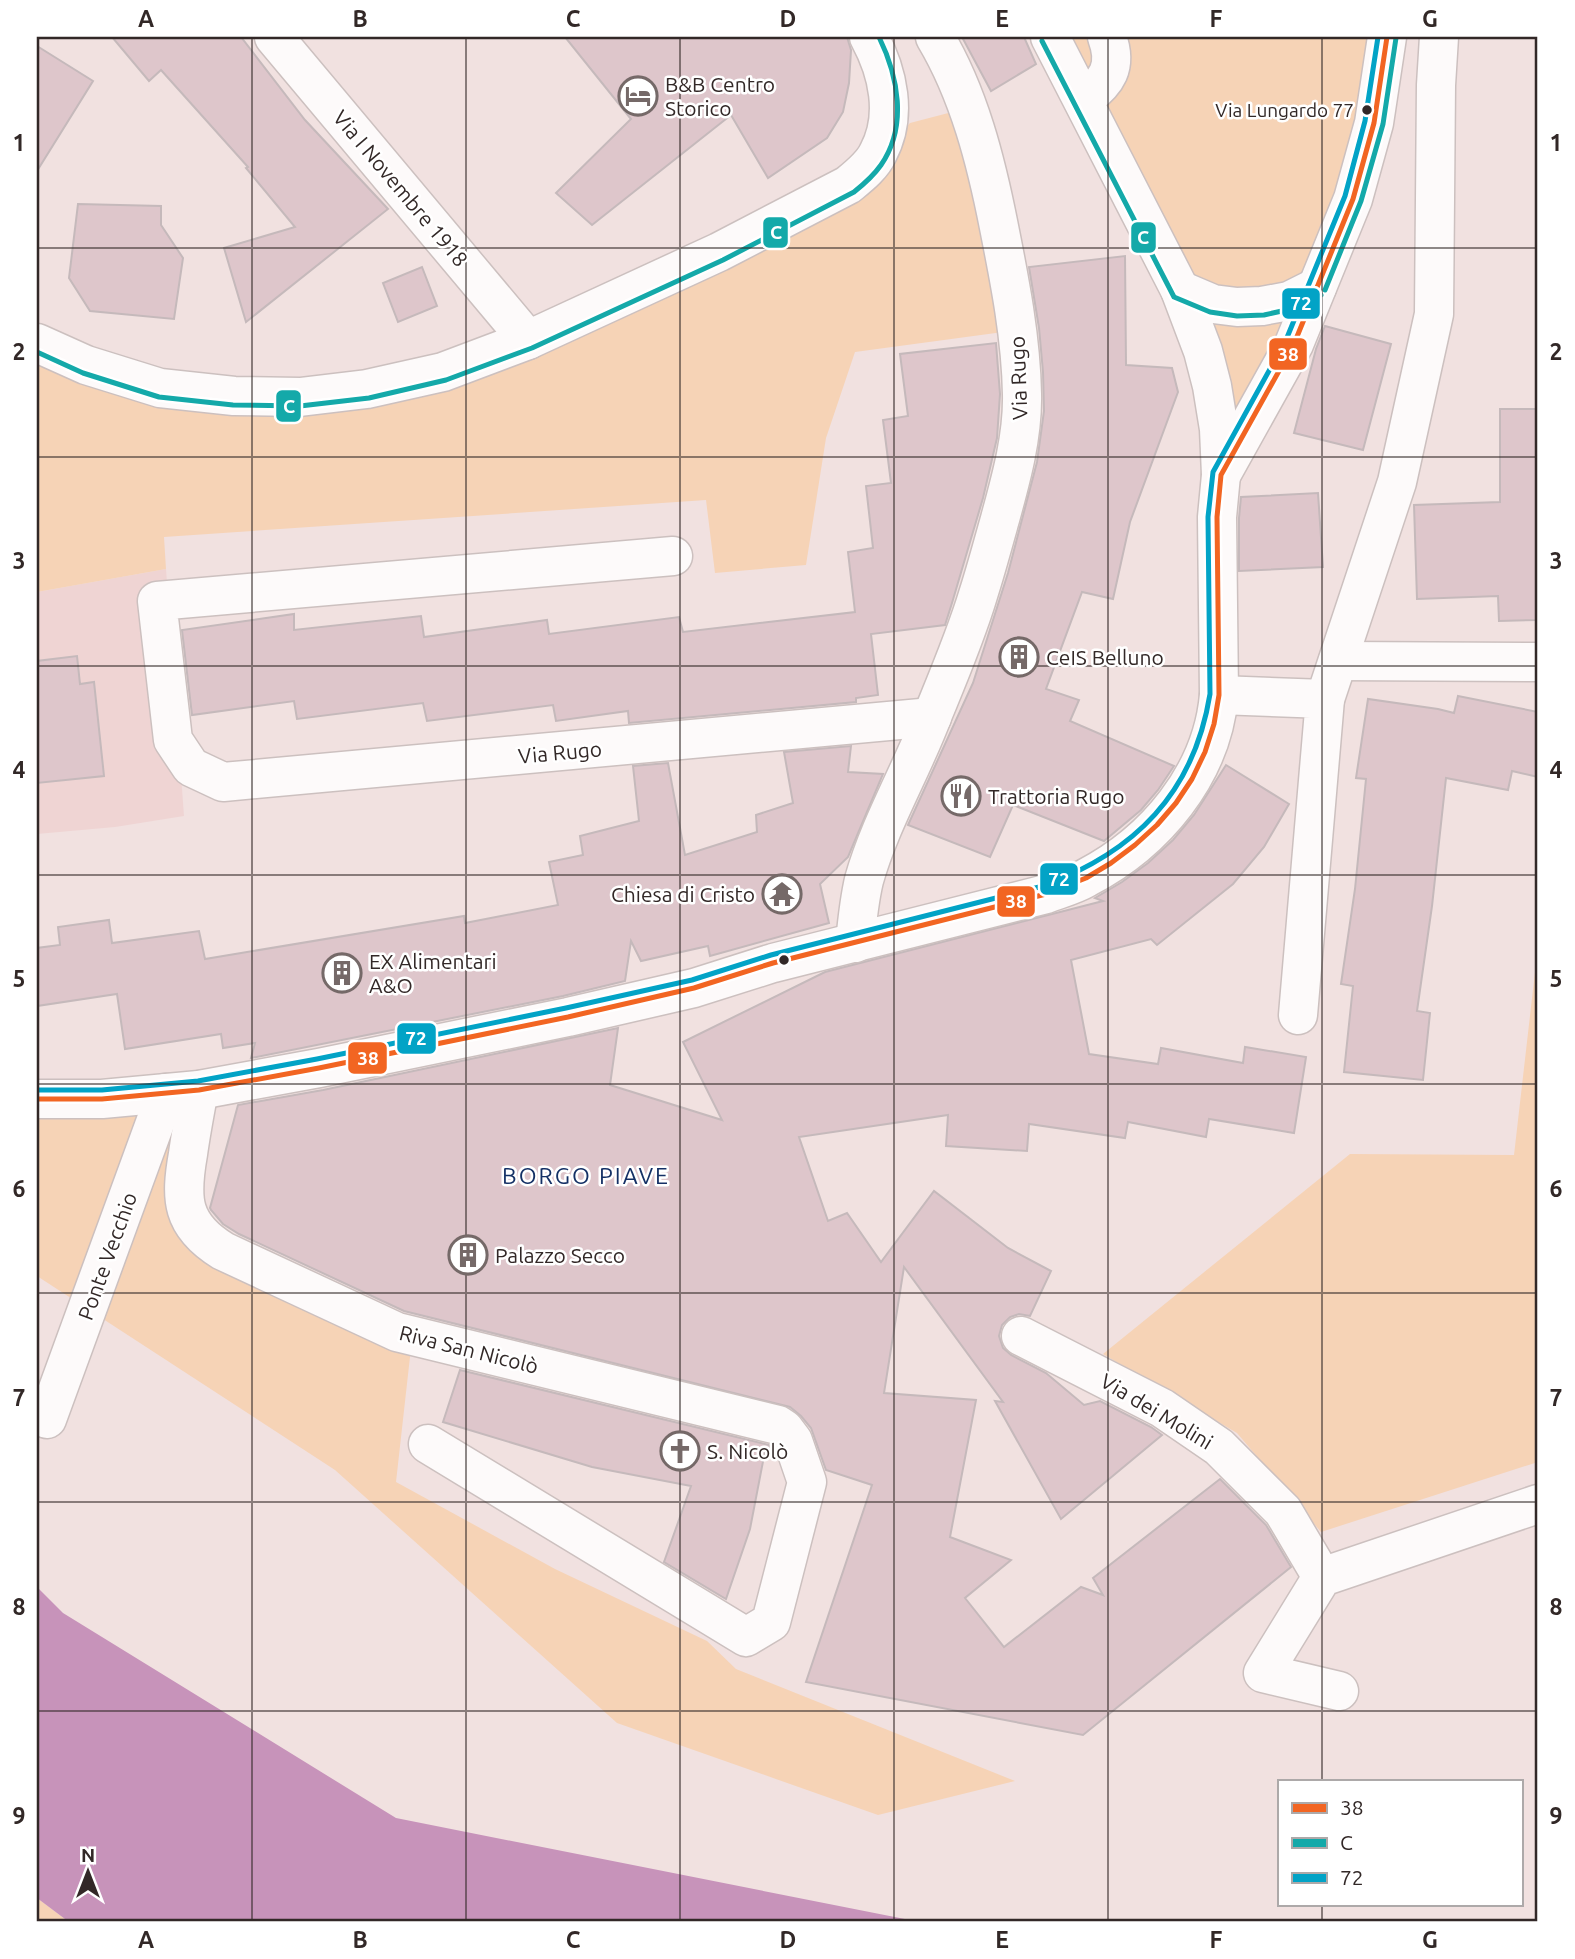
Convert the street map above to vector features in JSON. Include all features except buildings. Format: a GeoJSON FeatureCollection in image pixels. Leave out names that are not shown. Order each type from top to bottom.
{"type":"FeatureCollection","features":[{"type":"Feature","properties":{"kind":"street","name":"Via I Novembre 1918"},"geometry":{"type":"LineString","coordinates":[[274,37],[528,340]]}},
{"type":"Feature","properties":{"kind":"street"},"geometry":{"type":"LineString","coordinates":[[37,343],[86,365],[160,387],[234,396],[300,397],[367,389],[443,372],[528,340],[719,252],[848,185],[878,154],[887,130],[890,109],[882,64],[869,37]]}},
{"type":"Feature","properties":{"kind":"street","name":"Via Rugo"},"geometry":{"type":"LineString","coordinates":[[855,943],[864,880],[885,823],[932,717],[978,597],[1013,474],[1020,429],[1023,395],[1012,295],[994,200],[976,131],[960,88],[935,37]]}},
{"type":"Feature","properties":{"kind":"street"},"geometry":{"type":"LineString","coordinates":[[37,1099],[102,1099],[183,1091],[319,1068],[581,1015],[694,989],[773,963],[1046,894],[1084,880],[1122,857],[1155,827],[1186,790],[1207,751],[1217,713],[1217,517],[1221,475],[1219,429],[1203,351],[1181,290],[1050,37]]}},
{"type":"Feature","properties":{"kind":"street"},"geometry":{"type":"LineString","coordinates":[[1083,99],[1101,86],[1111,68],[1111,46],[1107,37]]}},
{"type":"Feature","properties":{"kind":"street"},"geometry":{"type":"LineString","coordinates":[[1221,475],[1289,354],[1353,200],[1374,123],[1387,37]]}},
{"type":"Feature","properties":{"kind":"street"},"geometry":{"type":"LineString","coordinates":[[1298,1015],[1325,699],[1397,482],[1434,314],[1439,37]]}},
{"type":"Feature","properties":{"kind":"street"},"geometry":{"type":"LineString","coordinates":[[1181,290],[1213,304],[1237,307],[1262,306],[1289,300],[1317,287]]}},
{"type":"Feature","properties":{"kind":"street","name":"Via Rugo"},"geometry":{"type":"LineString","coordinates":[[673,556],[158,601],[173,740],[191,767],[223,782],[932,717]]}},
{"type":"Feature","properties":{"kind":"street"},"geometry":{"type":"LineString","coordinates":[[1338,661],[1538,662]]}},
{"type":"Feature","properties":{"kind":"street"},"geometry":{"type":"LineString","coordinates":[[1219,695],[1325,699]]}},
{"type":"Feature","properties":{"kind":"street","name":"Ponte Vecchio"},"geometry":{"type":"LineString","coordinates":[[47,1419],[124,1208],[183,1091]]}},
{"type":"Feature","properties":{"kind":"street","name":"Riva San Nicolò"},"geometry":{"type":"LineString","coordinates":[[183,1091],[184,1201],[191,1222],[209,1242],[223,1251],[397,1332],[778,1425],[785,1429],[793,1441],[807,1482],[771,1622],[746,1637],[428,1444]]}},
{"type":"Feature","properties":{"kind":"street","name":"Via dei Molini"},"geometry":{"type":"LineString","coordinates":[[1021,1336],[1162,1408],[1219,1447],[1283,1511],[1322,1577]]}},
{"type":"Feature","properties":{"kind":"street"},"geometry":{"type":"LineString","coordinates":[[1339,1690],[1263,1673],[1322,1577],[1538,1504]]}},
{"type":"Feature","properties":{"kind":"shaded area"},"geometry":{"type":"Polygon","coordinates":[[[1060,37],[1378,37],[1313,280],[1210,473],[1200,315],[1060,37]]]}},
{"type":"Feature","properties":{"kind":"shaded area"},"geometry":{"type":"Polygon","coordinates":[[[979,105],[1025,329],[855,352],[826,438],[806,565],[715,573],[706,500],[164,537],[166,569],[37,592],[37,349],[338,402],[819,221],[910,123],[979,105]]]}},
{"type":"Feature","properties":{"kind":"shaded area"},"geometry":{"type":"Polygon","coordinates":[[[166,569],[184,816],[115,827],[37,834],[37,592],[166,569]]]}},
{"type":"Feature","properties":{"kind":"shaded area"},"geometry":{"type":"Polygon","coordinates":[[[1538,946],[1538,1462],[1321,1532],[1237,1433],[1103,1354],[1350,1154],[1514,1155],[1538,946]]]}},
{"type":"Feature","properties":{"kind":"shaded area"},"geometry":{"type":"Polygon","coordinates":[[[188,1100],[171,1213],[411,1348],[396,1482],[555,1569],[707,1641],[736,1669],[1015,1781],[878,1815],[617,1723],[335,1470],[37,1276],[37,1106],[188,1100]]]}},
{"type":"Feature","properties":{"kind":"shaded area"},"geometry":{"type":"Polygon","coordinates":[[[37,1587],[63,1613],[396,1818],[920,1922],[69,1922],[37,1898],[37,1587]]]}},
{"type":"Feature","properties":{"kind":"shaded area"},"geometry":{"type":"Polygon","coordinates":[[[37,1898],[69,1922],[37,1922],[37,1898]]]}},
{"type":"Feature","properties":{"kind":"transit line","name":"C"},"geometry":{"type":"LineString","coordinates":[[37,352],[83,373],[159,397],[233,405],[300,406],[369,398],[446,380],[532,348],[723,260],[854,192],[865,183],[878,169],[889,150],[897,118],[895,84],[879,37]]}},
{"type":"Feature","properties":{"kind":"transit line","name":"72"},"geometry":{"type":"LineString","coordinates":[[37,1090],[102,1090],[198,1081],[317,1059],[692,980],[771,955],[1043,886],[1106,856],[1132,836],[1155,814],[1174,789],[1190,761],[1202,729],[1210,694],[1208,517],[1213,472],[1286,340],[1345,196],[1365,121],[1378,37]]}},
{"type":"Feature","properties":{"kind":"transit line","name":"38"},"geometry":{"type":"LineString","coordinates":[[37,1099],[102,1099],[199,1090],[568,1017],[694,988],[773,963],[1046,894],[1086,878],[1135,845],[1157,825],[1192,779],[1214,724],[1219,695],[1217,517],[1221,475],[1294,344],[1353,199],[1374,123],[1387,37]]}},
{"type":"Feature","properties":{"kind":"transit line","name":"C"},"geometry":{"type":"LineString","coordinates":[[1325,290],[1361,201],[1383,124],[1396,38]]}},
{"type":"Feature","properties":{"kind":"transit line","name":"C"},"geometry":{"type":"LineString","coordinates":[[1042,41],[1174,297],[1210,312],[1237,316],[1264,315],[1291,309],[1321,295]]}},
{"type":"Feature","properties":{"kind":"place","name":"B&B Centro Storico"},"geometry":{"type":"Point","coordinates":[638,96]}},
{"type":"Feature","properties":{"kind":"place","name":"Via Lungardo 77"},"geometry":{"type":"Point","coordinates":[1367,110]}},
{"type":"Feature","properties":{"kind":"place","name":"CeIS Belluno"},"geometry":{"type":"Point","coordinates":[1019,657]}},
{"type":"Feature","properties":{"kind":"place","name":"Trattoria Rugo"},"geometry":{"type":"Point","coordinates":[961,796]}},
{"type":"Feature","properties":{"kind":"place","name":"Chiesa di Cristo"},"geometry":{"type":"Point","coordinates":[782,894]}},
{"type":"Feature","properties":{"kind":"place","name":"EX Alimentari A&O"},"geometry":{"type":"Point","coordinates":[342,973]}},
{"type":"Feature","properties":{"kind":"place","name":"Palazzo Secco"},"geometry":{"type":"Point","coordinates":[468,1255]}},
{"type":"Feature","properties":{"kind":"place","name":"S. Nicolò"},"geometry":{"type":"Point","coordinates":[680,1451]}},
{"type":"Feature","properties":{"kind":"district","name":"BORGO PIAVE"},"geometry":{"type":"Point","coordinates":[586,1175]}}]}
